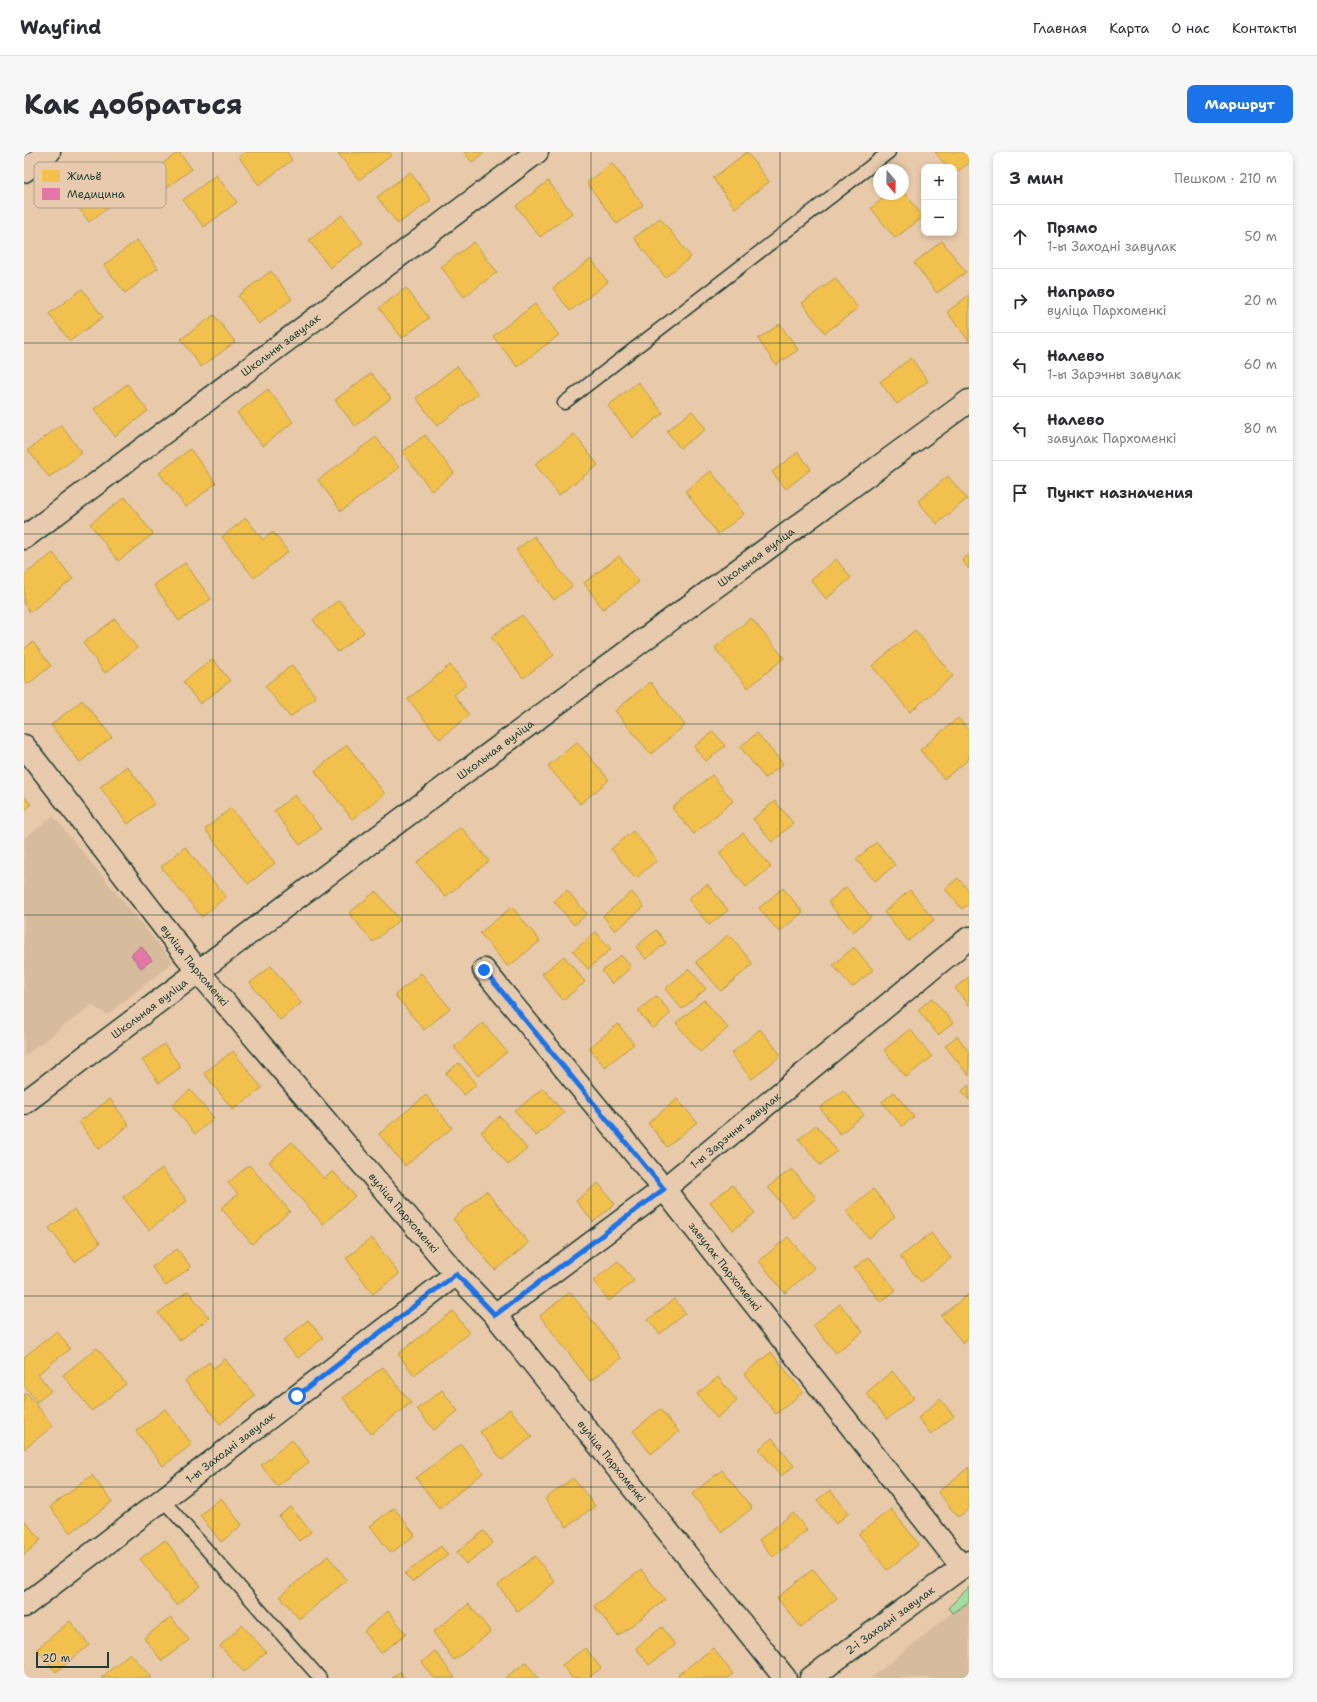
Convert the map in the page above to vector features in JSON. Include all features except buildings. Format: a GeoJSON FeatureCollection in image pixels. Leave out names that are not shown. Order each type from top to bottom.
{"type":"FeatureCollection","features":[{"type":"Feature","properties":{"kind":"street"},"geometry":{"type":"LineString","coordinates":[[36,162],[49,152]]}},
{"type":"Feature","properties":{"kind":"street","name":"Школьны завулак"},"geometry":{"type":"LineString","coordinates":[[24,538],[537,152]]}},
{"type":"Feature","properties":{"kind":"street"},"geometry":{"type":"LineString","coordinates":[[24,171],[34,163]]}},
{"type":"Feature","properties":{"kind":"street","name":"Школьная вуліца"},"geometry":{"type":"LineString","coordinates":[[24,1103],[198,971],[705,594],[969,401]]}},
{"type":"Feature","properties":{"kind":"street","name":"вуліца Пархоменкі"},"geometry":{"type":"LineString","coordinates":[[24,746],[198,971],[456,1274],[495,1315],[786,1678]]}},
{"type":"Feature","properties":{"kind":"street","name":"1-ы Зарэчны завулак"},"geometry":{"type":"LineString","coordinates":[[495,1315],[664,1189],[969,938]]}},
{"type":"Feature","properties":{"kind":"street","name":"завулак Пархоменкі"},"geometry":{"type":"LineString","coordinates":[[484,970],[664,1189],[966,1565]]}},
{"type":"Feature","properties":{"kind":"street","name":"1-ы Заходні завулак"},"geometry":{"type":"LineString","coordinates":[[24,1606],[456,1274]]}},
{"type":"Feature","properties":{"kind":"street","name":"2-і Заходні завулак"},"geometry":{"type":"LineString","coordinates":[[811,1678],[966,1565]]}},
{"type":"Feature","properties":{"kind":"lane"},"geometry":{"type":"LineString","coordinates":[[564,403],[889,152]]}},
{"type":"Feature","properties":{"kind":"lane"},"geometry":{"type":"LineString","coordinates":[[162,1499],[320,1678]]}},
{"type":"Feature","properties":{"kind":"shaded area"},"geometry":{"type":"Polygon","coordinates":[[[53,816],[173,962],[107,1015],[92,1005],[24,1056],[24,839],[53,816]]]}},
{"type":"Feature","properties":{"kind":"shaded area"},"geometry":{"type":"Polygon","coordinates":[[[969,1602],[969,1678],[871,1678],[952,1613],[969,1602]]]}},
{"type":"Feature","properties":{"kind":"green space"},"geometry":{"type":"Polygon","coordinates":[[[969,1587],[969,1602],[952,1613],[948,1608],[969,1587]]]}},
{"type":"Feature","properties":{"kind":"route"},"geometry":{"type":"LineString","coordinates":[[297,1396],[456,1274],[495,1315],[664,1189],[484,970]]}}]}
